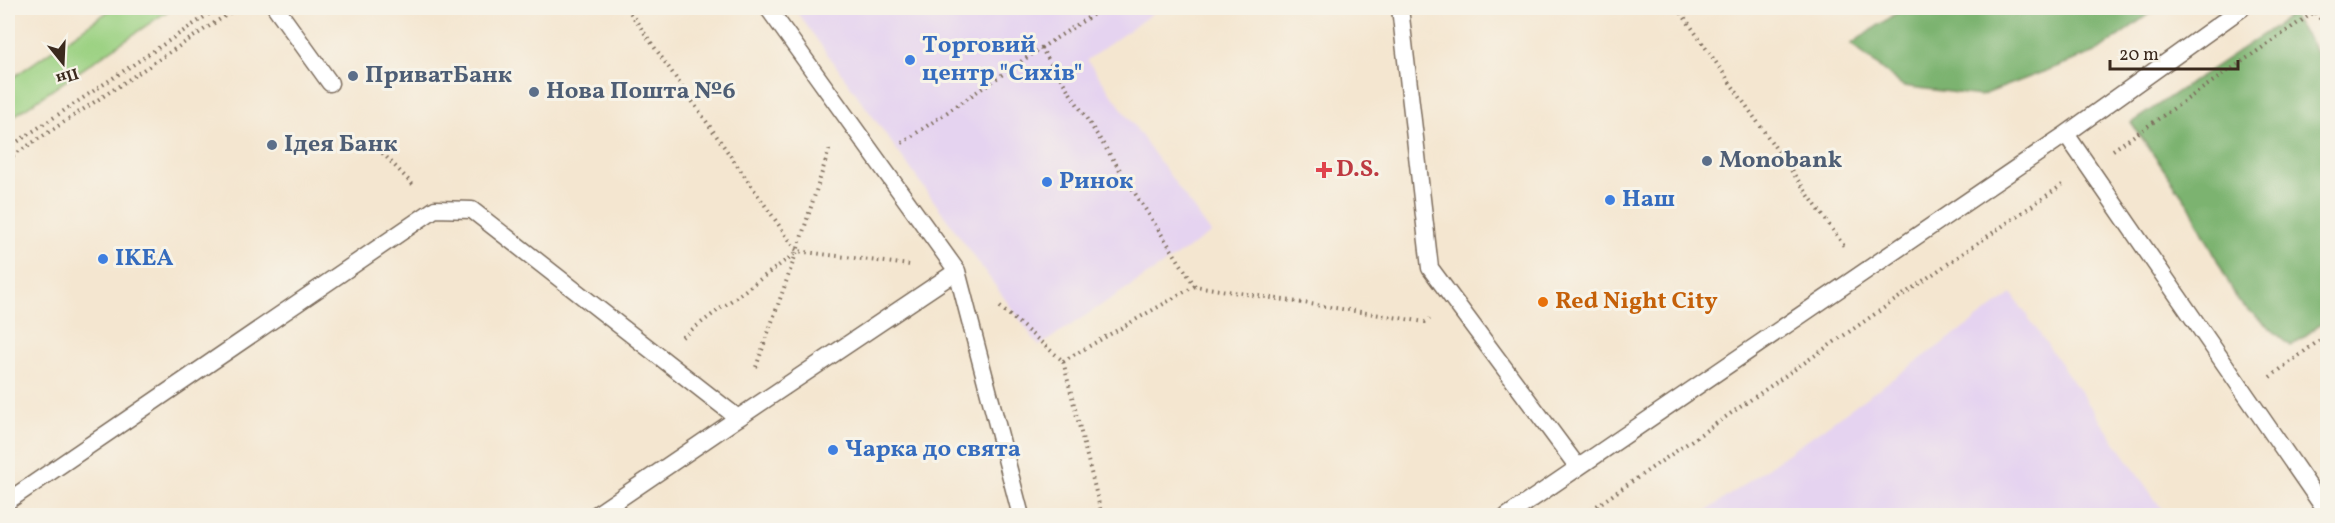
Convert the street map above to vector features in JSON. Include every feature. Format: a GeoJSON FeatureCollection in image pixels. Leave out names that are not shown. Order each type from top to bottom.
{"type":"FeatureCollection","features":[{"type":"Feature","properties":{"kind":"lane"},"geometry":{"type":"LineString","coordinates":[[276,8],[330,83]]}},
{"type":"Feature","properties":{"kind":"lane"},"geometry":{"type":"LineString","coordinates":[[768,8],[957,271],[1021,516]]}},
{"type":"Feature","properties":{"kind":"lane"},"geometry":{"type":"LineString","coordinates":[[1400,8],[1430,268],[1577,466]]}},
{"type":"Feature","properties":{"kind":"lane"},"geometry":{"type":"LineString","coordinates":[[1507,516],[2066,134],[2234,10]]}},
{"type":"Feature","properties":{"kind":"lane"},"geometry":{"type":"LineString","coordinates":[[2066,134],[2328,514]]}},
{"type":"Feature","properties":{"kind":"lane"},"geometry":{"type":"LineString","coordinates":[[8,501],[435,208],[472,210],[738,418]]}},
{"type":"Feature","properties":{"kind":"lane"},"geometry":{"type":"LineString","coordinates":[[594,516],[957,271]]}},
{"type":"Feature","properties":{"kind":"path"},"geometry":{"type":"LineString","coordinates":[[8,148],[218,8]]}},
{"type":"Feature","properties":{"kind":"path"},"geometry":{"type":"LineString","coordinates":[[8,159],[237,8]]}},
{"type":"Feature","properties":{"kind":"path"},"geometry":{"type":"LineString","coordinates":[[627,8],[797,251]]}},
{"type":"Feature","properties":{"kind":"path"},"geometry":{"type":"LineString","coordinates":[[878,159],[1103,8]]}},
{"type":"Feature","properties":{"kind":"path"},"geometry":{"type":"LineString","coordinates":[[1678,8],[1862,272]]}},
{"type":"Feature","properties":{"kind":"path"},"geometry":{"type":"LineString","coordinates":[[1582,516],[2314,9],[2320,8]]}},
{"type":"Feature","properties":{"kind":"path"},"geometry":{"type":"LineString","coordinates":[[2314,9],[2328,29]]}},
{"type":"Feature","properties":{"kind":"path"},"geometry":{"type":"LineString","coordinates":[[1041,48],[1195,286]]}},
{"type":"Feature","properties":{"kind":"path"},"geometry":{"type":"LineString","coordinates":[[738,418],[797,251],[842,109]]}},
{"type":"Feature","properties":{"kind":"path"},"geometry":{"type":"LineString","coordinates":[[370,140],[435,208]]}},
{"type":"Feature","properties":{"kind":"path"},"geometry":{"type":"LineString","coordinates":[[658,355],[797,251],[957,271],[1063,361],[1102,516]]}},
{"type":"Feature","properties":{"kind":"path"},"geometry":{"type":"LineString","coordinates":[[1063,361],[1195,286],[1425,322],[1456,304]]}},
{"type":"Feature","properties":{"kind":"path"},"geometry":{"type":"LineString","coordinates":[[2246,395],[2328,334]]}},
{"type":"Feature","properties":{"kind":"shaded area","name":"Ринок"},"geometry":{"type":"Polygon","coordinates":[[[794,8],[1160,8],[1087,60],[1211,233],[1039,346],[794,8]]]}},
{"type":"Feature","properties":{"kind":"shaded area"},"geometry":{"type":"Polygon","coordinates":[[[2012,294],[2166,515],[1701,515],[2012,294]]]}},
{"type":"Feature","properties":{"kind":"green space"},"geometry":{"type":"Polygon","coordinates":[[[113,8],[172,8],[8,120],[8,81],[113,8]]]}},
{"type":"Feature","properties":{"kind":"green space"},"geometry":{"type":"Polygon","coordinates":[[[1904,8],[2157,8],[2098,51],[1980,96],[1903,86],[1851,44],[1904,8]]]}},
{"type":"Feature","properties":{"kind":"green space"},"geometry":{"type":"Polygon","coordinates":[[[2292,15],[2327,69],[2328,319],[2291,346],[2238,301],[2189,205],[2131,123],[2292,15]]]}},
{"type":"Feature","properties":{"kind":"place","name":"Tорговий центр \"Сихів\""},"geometry":{"type":"Point","coordinates":[910,60]}},
{"type":"Feature","properties":{"kind":"place","name":"ПриватБанк"},"geometry":{"type":"Point","coordinates":[353,76]}},
{"type":"Feature","properties":{"kind":"place","name":"Нова Пошта №6"},"geometry":{"type":"Point","coordinates":[534,92]}},
{"type":"Feature","properties":{"kind":"place","name":"Ідея Банк"},"geometry":{"type":"Point","coordinates":[272,145]}},
{"type":"Feature","properties":{"kind":"place","name":"Monobank"},"geometry":{"type":"Point","coordinates":[1707,161]}},
{"type":"Feature","properties":{"kind":"place","name":"D.S."},"geometry":{"type":"Point","coordinates":[1324,170]}},
{"type":"Feature","properties":{"kind":"place","name":"Ринок"},"geometry":{"type":"Point","coordinates":[1047,182]}},
{"type":"Feature","properties":{"kind":"place","name":"Наш"},"geometry":{"type":"Point","coordinates":[1610,200]}},
{"type":"Feature","properties":{"kind":"place","name":"IKEA"},"geometry":{"type":"Point","coordinates":[103,259]}},
{"type":"Feature","properties":{"kind":"place","name":"Red Night City"},"geometry":{"type":"Point","coordinates":[1543,302]}},
{"type":"Feature","properties":{"kind":"place","name":"Чарка до свята"},"geometry":{"type":"Point","coordinates":[833,450]}}]}
